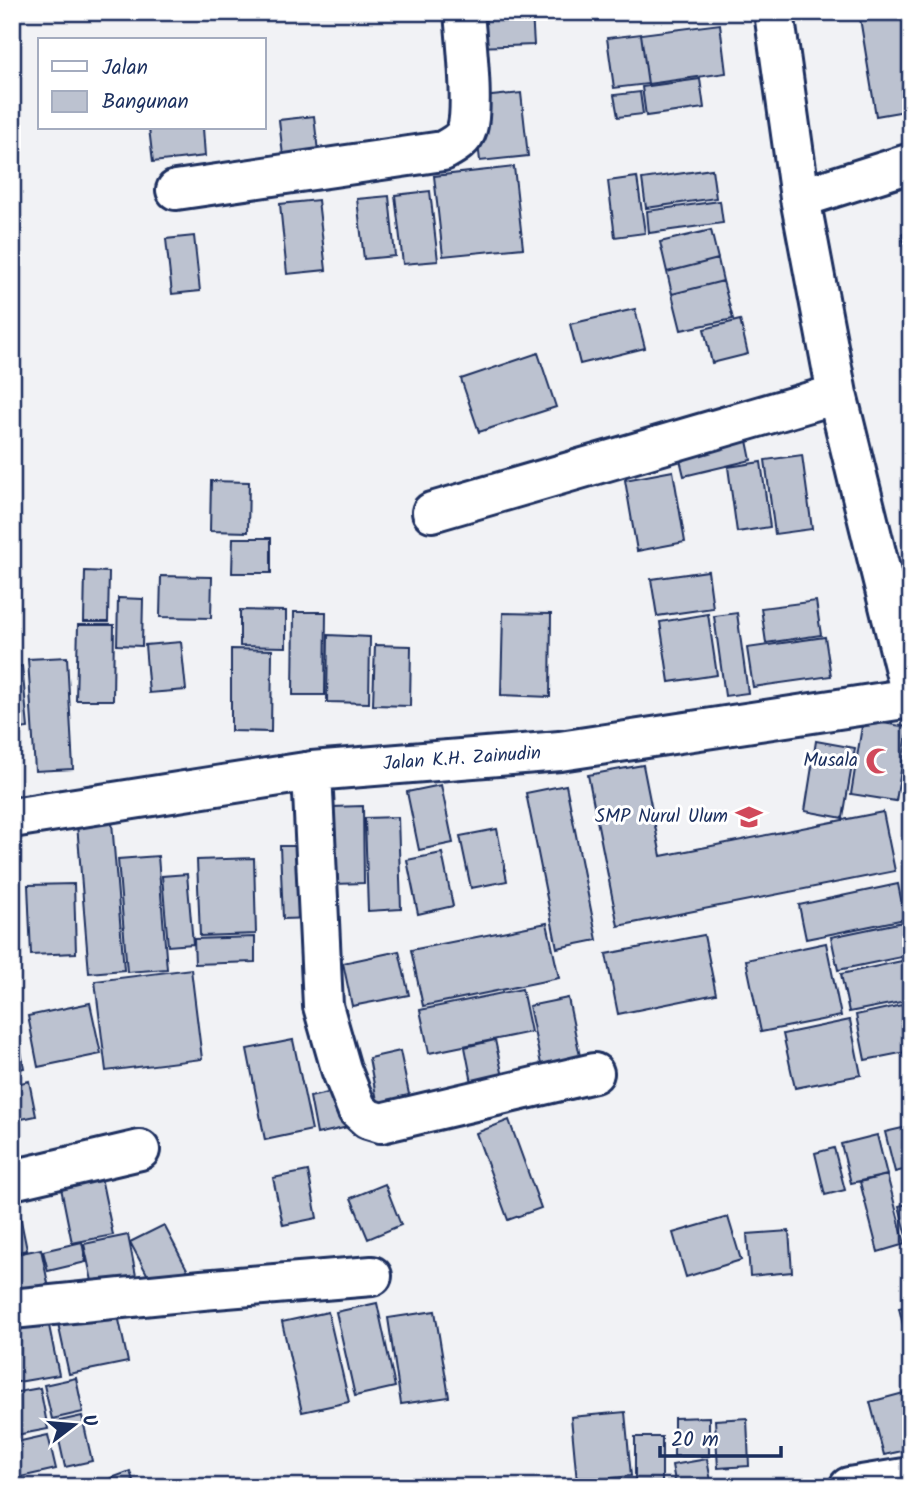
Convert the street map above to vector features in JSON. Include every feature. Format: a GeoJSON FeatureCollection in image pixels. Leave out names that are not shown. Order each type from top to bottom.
{"type":"FeatureCollection","features":[{"type":"Feature","properties":{"kind":"street"},"geometry":{"type":"LineString","coordinates":[[176,190],[443,151],[467,131],[469,111],[464,12]]}},
{"type":"Feature","properties":{"kind":"street"},"geometry":{"type":"LineString","coordinates":[[774,12],[800,198],[837,394],[911,696]]}},
{"type":"Feature","properties":{"kind":"street"},"geometry":{"type":"LineString","coordinates":[[800,198],[911,163]]}},
{"type":"Feature","properties":{"kind":"street"},"geometry":{"type":"LineString","coordinates":[[432,512],[837,394]]}},
{"type":"Feature","properties":{"kind":"street","name":"Jalan K.H. Zainudin"},"geometry":{"type":"LineString","coordinates":[[12,818],[312,771],[561,751],[911,696]]}},
{"type":"Feature","properties":{"kind":"street"},"geometry":{"type":"LineString","coordinates":[[312,771],[323,1006],[341,1069],[357,1109],[368,1119],[381,1123],[594,1073]]}},
{"type":"Feature","properties":{"kind":"street"},"geometry":{"type":"LineString","coordinates":[[12,1180],[140,1150]]}},
{"type":"Feature","properties":{"kind":"street"},"geometry":{"type":"LineString","coordinates":[[12,1309],[150,1294],[372,1276]]}},
{"type":"Feature","properties":{"kind":"street"},"geometry":{"type":"LineString","coordinates":[[849,1487],[905,1481]]}},
{"type":"Feature","properties":{"kind":"building"},"geometry":{"type":"Polygon","coordinates":[[[475,12],[532,12],[534,45],[476,47],[475,12]]]}},
{"type":"Feature","properties":{"kind":"building"},"geometry":{"type":"Polygon","coordinates":[[[859,12],[911,12],[911,110],[876,116],[859,12]]]}},
{"type":"Feature","properties":{"kind":"building"},"geometry":{"type":"Polygon","coordinates":[[[720,24],[726,73],[648,84],[641,34],[720,24]]]}},
{"type":"Feature","properties":{"kind":"building"},"geometry":{"type":"Polygon","coordinates":[[[641,34],[648,84],[614,88],[607,38],[641,34]]]}},
{"type":"Feature","properties":{"kind":"building"},"geometry":{"type":"Polygon","coordinates":[[[700,79],[704,108],[646,116],[642,87],[700,79]]]}},
{"type":"Feature","properties":{"kind":"building"},"geometry":{"type":"Polygon","coordinates":[[[640,92],[643,114],[618,117],[614,95],[640,92]]]}},
{"type":"Feature","properties":{"kind":"building"},"geometry":{"type":"Polygon","coordinates":[[[521,93],[528,156],[480,161],[473,98],[521,93]]]}},
{"type":"Feature","properties":{"kind":"building"},"geometry":{"type":"Polygon","coordinates":[[[314,116],[319,161],[284,165],[279,120],[314,116]]]}},
{"type":"Feature","properties":{"kind":"building"},"geometry":{"type":"Polygon","coordinates":[[[149,130],[203,130],[205,156],[153,162],[149,130]]]}},
{"type":"Feature","properties":{"kind":"building"},"geometry":{"type":"Polygon","coordinates":[[[514,167],[523,248],[443,256],[434,176],[514,167]]]}},
{"type":"Feature","properties":{"kind":"building"},"geometry":{"type":"Polygon","coordinates":[[[712,169],[716,198],[646,208],[642,179],[712,169]]]}},
{"type":"Feature","properties":{"kind":"building"},"geometry":{"type":"Polygon","coordinates":[[[637,177],[645,233],[615,237],[608,181],[637,177]]]}},
{"type":"Feature","properties":{"kind":"building"},"geometry":{"type":"Polygon","coordinates":[[[430,191],[438,261],[403,264],[395,195],[430,191]]]}},
{"type":"Feature","properties":{"kind":"building"},"geometry":{"type":"Polygon","coordinates":[[[389,196],[395,256],[364,259],[357,199],[389,196]]]}},
{"type":"Feature","properties":{"kind":"building"},"geometry":{"type":"Polygon","coordinates":[[[318,200],[326,270],[287,274],[280,204],[318,200]]]}},
{"type":"Feature","properties":{"kind":"building"},"geometry":{"type":"Polygon","coordinates":[[[720,201],[723,223],[649,233],[647,211],[720,201]]]}},
{"type":"Feature","properties":{"kind":"building"},"geometry":{"type":"Polygon","coordinates":[[[711,230],[718,259],[667,272],[660,242],[711,230]]]}},
{"type":"Feature","properties":{"kind":"building"},"geometry":{"type":"Polygon","coordinates":[[[911,233],[911,266],[907,266],[902,234],[911,233]]]}},
{"type":"Feature","properties":{"kind":"building"},"geometry":{"type":"Polygon","coordinates":[[[194,236],[200,291],[172,294],[166,239],[194,236]]]}},
{"type":"Feature","properties":{"kind":"building"},"geometry":{"type":"Polygon","coordinates":[[[718,259],[723,281],[672,294],[667,272],[718,259]]]}},
{"type":"Feature","properties":{"kind":"building"},"geometry":{"type":"Polygon","coordinates":[[[723,281],[733,319],[681,330],[672,294],[723,281]]]}},
{"type":"Feature","properties":{"kind":"building"},"geometry":{"type":"Polygon","coordinates":[[[635,309],[645,348],[580,364],[570,324],[635,309]]]}},
{"type":"Feature","properties":{"kind":"building"},"geometry":{"type":"Polygon","coordinates":[[[740,320],[748,354],[712,363],[704,329],[740,320]]]}},
{"type":"Feature","properties":{"kind":"building"},"geometry":{"type":"Polygon","coordinates":[[[538,353],[556,407],[479,432],[461,379],[538,353]]]}},
{"type":"Feature","properties":{"kind":"building"},"geometry":{"type":"Polygon","coordinates":[[[744,426],[751,460],[684,476],[676,443],[744,426]]]}},
{"type":"Feature","properties":{"kind":"building"},"geometry":{"type":"Polygon","coordinates":[[[802,455],[812,529],[775,534],[765,460],[802,455]]]}},
{"type":"Feature","properties":{"kind":"building"},"geometry":{"type":"Polygon","coordinates":[[[761,462],[770,527],[737,532],[728,467],[761,462]]]}},
{"type":"Feature","properties":{"kind":"building"},"geometry":{"type":"Polygon","coordinates":[[[673,471],[685,542],[637,551],[625,480],[673,471]]]}},
{"type":"Feature","properties":{"kind":"building"},"geometry":{"type":"Polygon","coordinates":[[[211,481],[249,482],[248,532],[210,531],[211,481]]]}},
{"type":"Feature","properties":{"kind":"building"},"geometry":{"type":"Polygon","coordinates":[[[233,538],[271,538],[271,573],[232,573],[233,538]]]}},
{"type":"Feature","properties":{"kind":"building"},"geometry":{"type":"Polygon","coordinates":[[[85,571],[109,572],[108,622],[84,622],[85,571]]]}},
{"type":"Feature","properties":{"kind":"building"},"geometry":{"type":"Polygon","coordinates":[[[708,571],[713,608],[657,616],[651,579],[708,571]]]}},
{"type":"Feature","properties":{"kind":"building"},"geometry":{"type":"Polygon","coordinates":[[[161,576],[212,577],[211,618],[160,617],[161,576]]]}},
{"type":"Feature","properties":{"kind":"building"},"geometry":{"type":"Polygon","coordinates":[[[118,598],[143,599],[142,646],[117,645],[118,598]]]}},
{"type":"Feature","properties":{"kind":"building"},"geometry":{"type":"Polygon","coordinates":[[[816,601],[821,635],[766,643],[761,608],[816,601]]]}},
{"type":"Feature","properties":{"kind":"building"},"geometry":{"type":"Polygon","coordinates":[[[240,610],[286,611],[286,647],[240,646],[240,610]]]}},
{"type":"Feature","properties":{"kind":"building"},"geometry":{"type":"Polygon","coordinates":[[[294,612],[326,612],[325,695],[293,695],[294,612]]]}},
{"type":"Feature","properties":{"kind":"building"},"geometry":{"type":"Polygon","coordinates":[[[503,613],[551,614],[550,697],[501,695],[503,613]]]}},
{"type":"Feature","properties":{"kind":"building"},"geometry":{"type":"Polygon","coordinates":[[[737,613],[748,693],[725,696],[714,616],[737,613]]]}},
{"type":"Feature","properties":{"kind":"building"},"geometry":{"type":"Polygon","coordinates":[[[708,614],[717,675],[669,682],[660,622],[708,614]]]}},
{"type":"Feature","properties":{"kind":"building"},"geometry":{"type":"Polygon","coordinates":[[[78,625],[114,625],[113,700],[76,700],[78,625]]]}},
{"type":"Feature","properties":{"kind":"building"},"geometry":{"type":"Polygon","coordinates":[[[328,635],[370,637],[369,703],[327,702],[328,635]]]}},
{"type":"Feature","properties":{"kind":"building"},"geometry":{"type":"Polygon","coordinates":[[[825,637],[831,676],[753,687],[747,648],[825,637]]]}},
{"type":"Feature","properties":{"kind":"building"},"geometry":{"type":"Polygon","coordinates":[[[181,642],[186,690],[149,693],[145,645],[181,642]]]}},
{"type":"Feature","properties":{"kind":"building"},"geometry":{"type":"Polygon","coordinates":[[[375,645],[411,646],[410,706],[373,705],[375,645]]]}},
{"type":"Feature","properties":{"kind":"building"},"geometry":{"type":"Polygon","coordinates":[[[231,649],[272,650],[271,732],[231,731],[231,649]]]}},
{"type":"Feature","properties":{"kind":"building"},"geometry":{"type":"Polygon","coordinates":[[[67,657],[73,769],[35,771],[28,659],[67,657]]]}},
{"type":"Feature","properties":{"kind":"building"},"geometry":{"type":"Polygon","coordinates":[[[22,666],[28,728],[12,730],[12,667],[22,666]]]}},
{"type":"Feature","properties":{"kind":"building","name":"Musala"},"geometry":{"type":"Polygon","coordinates":[[[863,720],[908,727],[896,801],[851,794],[863,720]]]}},
{"type":"Feature","properties":{"kind":"building"},"geometry":{"type":"Polygon","coordinates":[[[816,741],[855,748],[843,818],[805,811],[816,741]]]}},
{"type":"Feature","properties":{"kind":"building"},"geometry":{"type":"Polygon","coordinates":[[[643,765],[661,856],[883,812],[895,871],[618,926],[588,775],[643,765]]]}},
{"type":"Feature","properties":{"kind":"building"},"geometry":{"type":"Polygon","coordinates":[[[441,785],[453,843],[419,850],[407,792],[441,785]]]}},
{"type":"Feature","properties":{"kind":"building"},"geometry":{"type":"Polygon","coordinates":[[[566,785],[597,940],[557,948],[526,793],[566,785]]]}},
{"type":"Feature","properties":{"kind":"building"},"geometry":{"type":"Polygon","coordinates":[[[363,806],[364,883],[334,884],[331,807],[363,806]]]}},
{"type":"Feature","properties":{"kind":"building"},"geometry":{"type":"Polygon","coordinates":[[[398,817],[401,909],[368,911],[365,818],[398,817]]]}},
{"type":"Feature","properties":{"kind":"building"},"geometry":{"type":"Polygon","coordinates":[[[112,822],[124,970],[89,973],[77,824],[112,822]]]}},
{"type":"Feature","properties":{"kind":"building"},"geometry":{"type":"Polygon","coordinates":[[[497,829],[507,881],[471,888],[460,836],[497,829]]]}},
{"type":"Feature","properties":{"kind":"building"},"geometry":{"type":"Polygon","coordinates":[[[280,846],[311,846],[313,918],[283,919],[280,846]]]}},
{"type":"Feature","properties":{"kind":"building"},"geometry":{"type":"Polygon","coordinates":[[[442,853],[453,906],[418,914],[407,860],[442,853]]]}},
{"type":"Feature","properties":{"kind":"building"},"geometry":{"type":"Polygon","coordinates":[[[158,856],[167,969],[127,972],[118,859],[158,856]]]}},
{"type":"Feature","properties":{"kind":"building"},"geometry":{"type":"Polygon","coordinates":[[[254,858],[256,934],[200,936],[197,860],[254,858]]]}},
{"type":"Feature","properties":{"kind":"building"},"geometry":{"type":"Polygon","coordinates":[[[187,874],[193,944],[168,946],[162,876],[187,874]]]}},
{"type":"Feature","properties":{"kind":"building"},"geometry":{"type":"Polygon","coordinates":[[[74,884],[76,953],[31,955],[28,885],[74,884]]]}},
{"type":"Feature","properties":{"kind":"building"},"geometry":{"type":"Polygon","coordinates":[[[898,884],[905,919],[806,939],[799,905],[898,884]]]}},
{"type":"Feature","properties":{"kind":"building"},"geometry":{"type":"Polygon","coordinates":[[[908,921],[911,955],[838,970],[831,937],[908,921]]]}},
{"type":"Feature","properties":{"kind":"building"},"geometry":{"type":"Polygon","coordinates":[[[547,923],[559,978],[423,1006],[411,950],[547,923]]]}},
{"type":"Feature","properties":{"kind":"building"},"geometry":{"type":"Polygon","coordinates":[[[704,935],[716,994],[618,1014],[606,954],[704,935]]]}},
{"type":"Feature","properties":{"kind":"building"},"geometry":{"type":"Polygon","coordinates":[[[255,937],[255,962],[195,964],[194,939],[255,937]]]}},
{"type":"Feature","properties":{"kind":"building"},"geometry":{"type":"Polygon","coordinates":[[[826,943],[841,1016],[761,1032],[746,960],[826,943]]]}},
{"type":"Feature","properties":{"kind":"building"},"geometry":{"type":"Polygon","coordinates":[[[399,951],[409,995],[352,1006],[343,963],[399,951]]]}},
{"type":"Feature","properties":{"kind":"building"},"geometry":{"type":"Polygon","coordinates":[[[911,959],[911,1000],[849,1012],[841,974],[911,959]]]}},
{"type":"Feature","properties":{"kind":"building"},"geometry":{"type":"Polygon","coordinates":[[[191,969],[202,1059],[106,1071],[95,981],[191,969]]]}},
{"type":"Feature","properties":{"kind":"building"},"geometry":{"type":"Polygon","coordinates":[[[522,989],[531,1032],[429,1053],[420,1010],[522,989]]]}},
{"type":"Feature","properties":{"kind":"building"},"geometry":{"type":"Polygon","coordinates":[[[568,998],[582,1066],[543,1074],[529,1006],[568,998]]]}},
{"type":"Feature","properties":{"kind":"building"},"geometry":{"type":"Polygon","coordinates":[[[90,1003],[101,1054],[38,1067],[28,1016],[90,1003]]]}},
{"type":"Feature","properties":{"kind":"building"},"geometry":{"type":"Polygon","coordinates":[[[911,1003],[911,1051],[865,1060],[856,1015],[911,1003]]]}},
{"type":"Feature","properties":{"kind":"building"},"geometry":{"type":"Polygon","coordinates":[[[850,1020],[861,1075],[795,1088],[783,1034],[850,1020]]]}},
{"type":"Feature","properties":{"kind":"building"},"geometry":{"type":"Polygon","coordinates":[[[293,1040],[312,1130],[265,1140],[247,1049],[293,1040]]]}},
{"type":"Feature","properties":{"kind":"building"},"geometry":{"type":"Polygon","coordinates":[[[495,1040],[505,1086],[474,1093],[465,1047],[495,1040]]]}},
{"type":"Feature","properties":{"kind":"building"},"geometry":{"type":"Polygon","coordinates":[[[19,1041],[24,1068],[12,1071],[12,1043],[19,1041]]]}},
{"type":"Feature","properties":{"kind":"building"},"geometry":{"type":"Polygon","coordinates":[[[400,1051],[410,1099],[378,1106],[369,1058],[400,1051]]]}},
{"type":"Feature","properties":{"kind":"building"},"geometry":{"type":"Polygon","coordinates":[[[29,1081],[36,1116],[12,1121],[12,1085],[29,1081]]]}},
{"type":"Feature","properties":{"kind":"building"},"geometry":{"type":"Polygon","coordinates":[[[341,1090],[348,1127],[317,1134],[310,1097],[341,1090]]]}},
{"type":"Feature","properties":{"kind":"building"},"geometry":{"type":"Polygon","coordinates":[[[509,1120],[541,1208],[508,1220],[476,1133],[509,1120]]]}},
{"type":"Feature","properties":{"kind":"building"},"geometry":{"type":"Polygon","coordinates":[[[911,1126],[911,1168],[895,1172],[885,1132],[911,1126]]]}},
{"type":"Feature","properties":{"kind":"building"},"geometry":{"type":"Polygon","coordinates":[[[877,1135],[887,1175],[851,1183],[841,1144],[877,1135]]]}},
{"type":"Feature","properties":{"kind":"building"},"geometry":{"type":"Polygon","coordinates":[[[834,1148],[845,1190],[825,1195],[815,1153],[834,1148]]]}},
{"type":"Feature","properties":{"kind":"building"},"geometry":{"type":"Polygon","coordinates":[[[98,1163],[113,1235],[72,1243],[58,1173],[98,1163]]]}},
{"type":"Feature","properties":{"kind":"building"},"geometry":{"type":"Polygon","coordinates":[[[308,1171],[317,1218],[283,1225],[273,1178],[308,1171]]]}},
{"type":"Feature","properties":{"kind":"building"},"geometry":{"type":"Polygon","coordinates":[[[887,1175],[905,1244],[878,1252],[860,1182],[887,1175]]]}},
{"type":"Feature","properties":{"kind":"building"},"geometry":{"type":"Polygon","coordinates":[[[385,1184],[401,1225],[368,1239],[351,1198],[385,1184]]]}},
{"type":"Feature","properties":{"kind":"building"},"geometry":{"type":"Polygon","coordinates":[[[911,1203],[911,1235],[907,1236],[899,1206],[911,1203]]]}},
{"type":"Feature","properties":{"kind":"building"},"geometry":{"type":"Polygon","coordinates":[[[18,1206],[27,1250],[12,1253],[12,1207],[18,1206]]]}},
{"type":"Feature","properties":{"kind":"building"},"geometry":{"type":"Polygon","coordinates":[[[728,1217],[741,1260],[686,1277],[673,1233],[728,1217]]]}},
{"type":"Feature","properties":{"kind":"building"},"geometry":{"type":"Polygon","coordinates":[[[164,1225],[188,1271],[155,1289],[130,1242],[164,1225]]]}},
{"type":"Feature","properties":{"kind":"building"},"geometry":{"type":"Polygon","coordinates":[[[789,1231],[792,1272],[750,1276],[747,1234],[789,1231]]]}},
{"type":"Feature","properties":{"kind":"building"},"geometry":{"type":"Polygon","coordinates":[[[128,1235],[138,1286],[95,1295],[84,1244],[128,1235]]]}},
{"type":"Feature","properties":{"kind":"building"},"geometry":{"type":"Polygon","coordinates":[[[82,1242],[86,1262],[48,1271],[43,1251],[82,1242]]]}},
{"type":"Feature","properties":{"kind":"building"},"geometry":{"type":"Polygon","coordinates":[[[41,1249],[51,1298],[20,1304],[12,1255],[41,1249]]]}},
{"type":"Feature","properties":{"kind":"building"},"geometry":{"type":"Polygon","coordinates":[[[115,1301],[128,1362],[69,1374],[56,1314],[115,1301]]]}},
{"type":"Feature","properties":{"kind":"building"},"geometry":{"type":"Polygon","coordinates":[[[377,1303],[395,1387],[355,1396],[336,1312],[377,1303]]]}},
{"type":"Feature","properties":{"kind":"building"},"geometry":{"type":"Polygon","coordinates":[[[911,1305],[911,1342],[907,1342],[899,1308],[911,1305]]]}},
{"type":"Feature","properties":{"kind":"building"},"geometry":{"type":"Polygon","coordinates":[[[46,1311],[59,1375],[12,1383],[12,1317],[46,1311]]]}},
{"type":"Feature","properties":{"kind":"building"},"geometry":{"type":"Polygon","coordinates":[[[435,1311],[449,1397],[401,1404],[388,1318],[435,1311]]]}},
{"type":"Feature","properties":{"kind":"building"},"geometry":{"type":"Polygon","coordinates":[[[328,1312],[349,1402],[302,1412],[282,1322],[328,1312]]]}},
{"type":"Feature","properties":{"kind":"building"},"geometry":{"type":"Polygon","coordinates":[[[76,1378],[83,1412],[52,1419],[44,1385],[76,1378]]]}},
{"type":"Feature","properties":{"kind":"building"},"geometry":{"type":"Polygon","coordinates":[[[40,1388],[48,1429],[16,1435],[12,1416],[12,1393],[40,1388]]]}},
{"type":"Feature","properties":{"kind":"building"},"geometry":{"type":"Polygon","coordinates":[[[911,1391],[911,1449],[884,1455],[870,1402],[911,1391]]]}},
{"type":"Feature","properties":{"kind":"building"},"geometry":{"type":"Polygon","coordinates":[[[625,1412],[631,1476],[577,1482],[571,1417],[625,1412]]]}},
{"type":"Feature","properties":{"kind":"building"},"geometry":{"type":"Polygon","coordinates":[[[82,1416],[92,1461],[65,1467],[55,1422],[82,1416]]]}},
{"type":"Feature","properties":{"kind":"building"},"geometry":{"type":"Polygon","coordinates":[[[709,1417],[709,1456],[674,1456],[674,1418],[709,1417]]]}},
{"type":"Feature","properties":{"kind":"building"},"geometry":{"type":"Polygon","coordinates":[[[747,1418],[749,1466],[718,1468],[715,1420],[747,1418]]]}},
{"type":"Feature","properties":{"kind":"building"},"geometry":{"type":"Polygon","coordinates":[[[48,1435],[56,1469],[12,1479],[12,1443],[48,1435]]]}},
{"type":"Feature","properties":{"kind":"building"},"geometry":{"type":"Polygon","coordinates":[[[635,1437],[662,1437],[662,1485],[635,1485],[635,1437]]]}},
{"type":"Feature","properties":{"kind":"building"},"geometry":{"type":"Polygon","coordinates":[[[707,1459],[712,1487],[676,1487],[672,1465],[707,1459]]]}},
{"type":"Feature","properties":{"kind":"building"},"geometry":{"type":"Polygon","coordinates":[[[130,1471],[135,1487],[88,1487],[130,1471]]]}},
{"type":"Feature","properties":{"kind":"place","name":"Musala"},"geometry":{"type":"Point","coordinates":[879,761]}},
{"type":"Feature","properties":{"kind":"place","name":"SMP Nurul Ulum"},"geometry":{"type":"Point","coordinates":[749,817]}}]}
